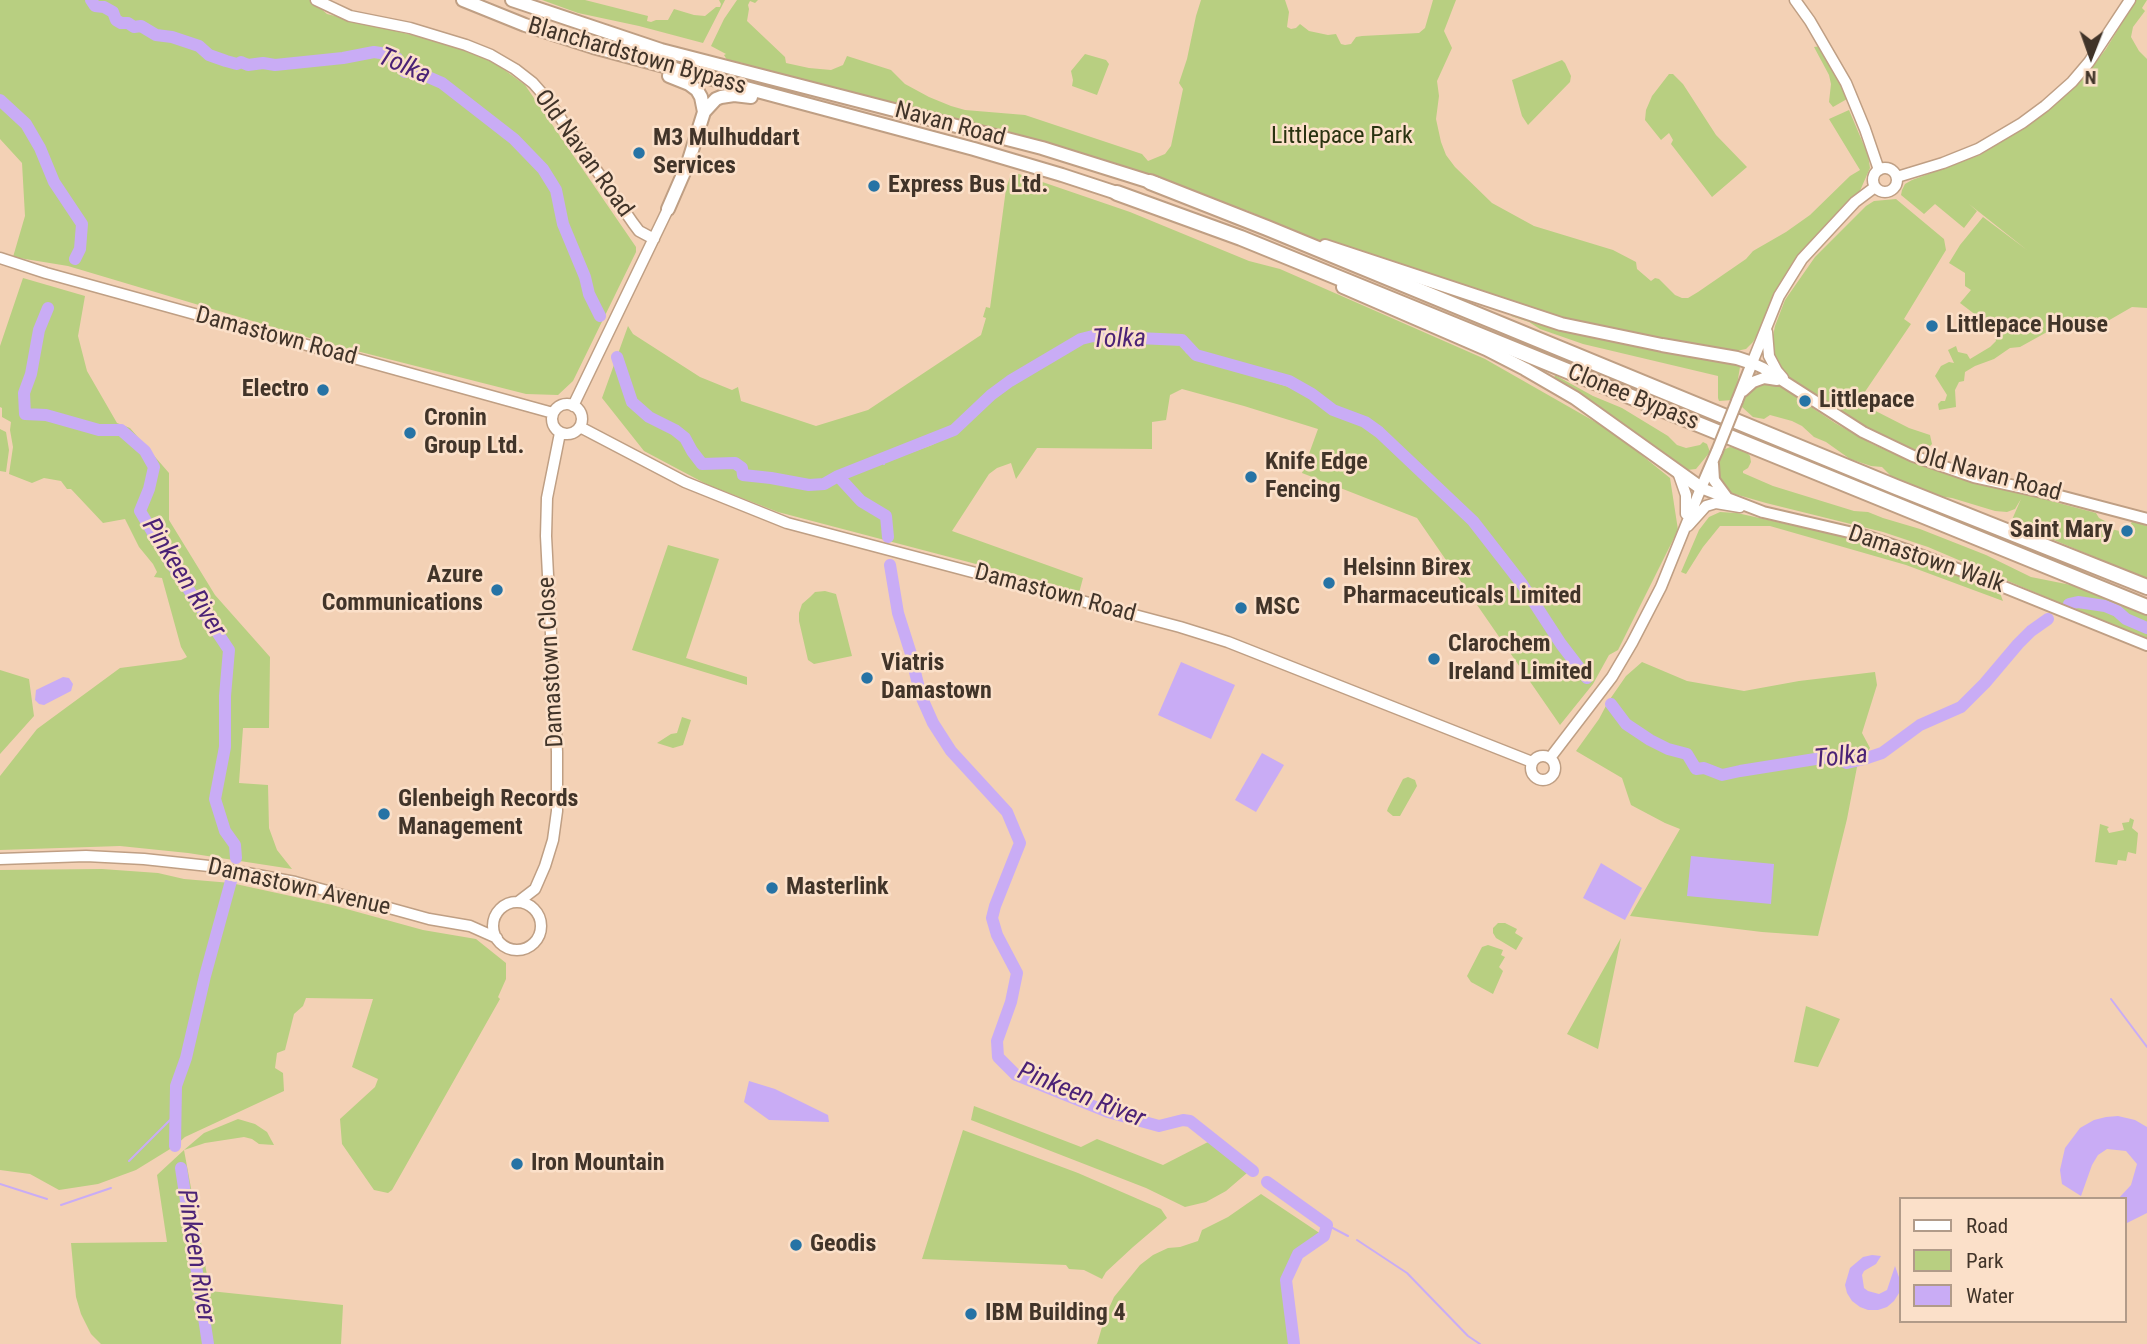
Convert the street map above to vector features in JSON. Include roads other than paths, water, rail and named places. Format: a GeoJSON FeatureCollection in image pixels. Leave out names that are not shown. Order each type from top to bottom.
{"type":"FeatureCollection","features":[{"type":"Feature","properties":{"kind":"highway"},"geometry":{"type":"LineString","coordinates":[[455,0],[522,28],[689,84],[701,97],[704,112]]}},
{"type":"Feature","properties":{"kind":"highway","name":"Blanchardstown Bypass"},"geometry":{"type":"LineString","coordinates":[[463,0],[525,25],[593,47],[813,106]]}},
{"type":"Feature","properties":{"kind":"highway","name":"Blanchardstown Bypass"},"geometry":{"type":"LineString","coordinates":[[512,0],[628,40],[749,73]]}},
{"type":"Feature","properties":{"kind":"highway","name":"Navan Road"},"geometry":{"type":"LineString","coordinates":[[749,73],[1042,148],[1189,194],[1324,245],[1561,324],[1752,363]]}},
{"type":"Feature","properties":{"kind":"highway"},"geometry":{"type":"LineString","coordinates":[[668,209],[688,163],[704,112],[716,99],[746,95],[781,103],[813,106]]}},
{"type":"Feature","properties":{"kind":"highway","name":"Navan Road"},"geometry":{"type":"LineString","coordinates":[[813,106],[997,156],[1117,193],[1236,240],[1486,349],[1575,398],[1701,488]]}},
{"type":"Feature","properties":{"kind":"highway","name":"Clonee Bypass"},"geometry":{"type":"LineString","coordinates":[[1150,182],[2147,587]]}},
{"type":"Feature","properties":{"kind":"highway","name":"Clonee Bypass"},"geometry":{"type":"LineString","coordinates":[[1117,193],[1241,238],[2147,607]]}},
{"type":"Feature","properties":{"kind":"main road","name":"Old Navan Road"},"geometry":{"type":"LineString","coordinates":[[1752,363],[1863,432],[1913,456],[1974,477],[2147,519]]}},
{"type":"Feature","properties":{"kind":"main road"},"geometry":{"type":"LineString","coordinates":[[1701,488],[1752,363]]}},
{"type":"Feature","properties":{"kind":"main road"},"geometry":{"type":"LineString","coordinates":[[1739,397],[1753,382],[1764,377],[1790,386]]}},
{"type":"Feature","properties":{"kind":"main road"},"geometry":{"type":"LineString","coordinates":[[1683,476],[1700,475],[1714,458]]}},
{"type":"Feature","properties":{"kind":"main road"},"geometry":{"type":"LineString","coordinates":[[1714,458],[1714,480],[1728,499]]}},
{"type":"Feature","properties":{"kind":"main road","name":"Damastown Walk"},"geometry":{"type":"LineString","coordinates":[[1701,488],[1763,512],[1866,536],[1907,550],[2147,645]]}},
{"type":"Feature","properties":{"kind":"street","name":"Old Navan Road"},"geometry":{"type":"LineString","coordinates":[[316,0],[350,16],[410,28],[466,45],[515,69],[533,83],[548,100],[639,231],[654,239]]}},
{"type":"Feature","properties":{"kind":"street"},"geometry":{"type":"LineString","coordinates":[[1795,0],[1846,83],[1866,129],[1879,170]]}},
{"type":"Feature","properties":{"kind":"street"},"geometry":{"type":"LineString","coordinates":[[1897,177],[1969,153],[2022,123],[2045,106],[2072,82],[2089,62],[2130,0]]}},
{"type":"Feature","properties":{"kind":"street"},"geometry":{"type":"LineString","coordinates":[[1890,169],[1897,177],[1896,185],[1891,190],[1884,192],[1875,187],[1873,179],[1879,170],[1890,169]]}},
{"type":"Feature","properties":{"kind":"street"},"geometry":{"type":"LineString","coordinates":[[1752,363],[1779,296],[1802,259],[1855,202],[1875,187]]}},
{"type":"Feature","properties":{"kind":"street"},"geometry":{"type":"LineString","coordinates":[[573,406],[668,209]]}},
{"type":"Feature","properties":{"kind":"street","name":"Damastown Road"},"geometry":{"type":"LineString","coordinates":[[0,258],[553,413]]}},
{"type":"Feature","properties":{"kind":"street","name":"Old Navan Road"},"geometry":{"type":"LineString","coordinates":[[1768,321],[1769,356],[1790,386]]}},
{"type":"Feature","properties":{"kind":"street"},"geometry":{"type":"LineString","coordinates":[[560,406],[573,406],[581,414],[580,427],[573,433],[560,433],[553,425],[553,413],[560,406]]}},
{"type":"Feature","properties":{"kind":"street","name":"Damastown Road"},"geometry":{"type":"LineString","coordinates":[[580,427],[695,486],[787,523],[1181,627],[1228,642],[1532,762]]}},
{"type":"Feature","properties":{"kind":"street","name":"Damastown Close"},"geometry":{"type":"LineString","coordinates":[[537,912],[535,889],[549,856],[557,811],[546,528],[547,498],[560,433]]}},
{"type":"Feature","properties":{"kind":"street"},"geometry":{"type":"LineString","coordinates":[[1682,535],[1687,503],[1683,476]]}},
{"type":"Feature","properties":{"kind":"street"},"geometry":{"type":"LineString","coordinates":[[1550,758],[1619,666],[1661,587],[1701,488]]}},
{"type":"Feature","properties":{"kind":"street"},"geometry":{"type":"LineString","coordinates":[[1682,535],[1701,510],[1712,504],[1726,504],[1763,512]]}},
{"type":"Feature","properties":{"kind":"street"},"geometry":{"type":"LineString","coordinates":[[1540,756],[1550,758],[1555,764],[1555,770],[1545,780],[1534,776],[1531,770],[1532,762],[1540,756]]}},
{"type":"Feature","properties":{"kind":"street","name":"Damastown Avenue"},"geometry":{"type":"LineString","coordinates":[[0,859],[86,856],[209,866],[295,882],[429,919],[470,926],[497,938]]}},
{"type":"Feature","properties":{"kind":"street","name":"Damastown Close"},"geometry":{"type":"LineString","coordinates":[[518,902],[535,889]]}},
{"type":"Feature","properties":{"kind":"street"},"geometry":{"type":"LineString","coordinates":[[518,902],[528,905],[540,917],[539,936],[531,946],[522,950],[505,947],[497,938],[494,926],[494,920],[503,907],[518,902]]}},
{"type":"Feature","properties":{"kind":"street","name":"Damastown Avenue"},"geometry":{"type":"LineString","coordinates":[[470,926],[494,920]]}},
{"type":"Feature","properties":{"kind":"water"},"geometry":{"type":"Polygon","coordinates":[[[1181,662],[1235,685],[1211,739],[1158,715],[1181,662]]]}},
{"type":"Feature","properties":{"kind":"water"},"geometry":{"type":"Polygon","coordinates":[[[63,677],[69,678],[73,684],[71,691],[44,705],[35,700],[36,690],[63,677]]]}},
{"type":"Feature","properties":{"kind":"water"},"geometry":{"type":"Polygon","coordinates":[[[1262,753],[1284,765],[1256,812],[1235,800],[1262,753]]]}},
{"type":"Feature","properties":{"kind":"water"},"geometry":{"type":"Polygon","coordinates":[[[1691,856],[1774,864],[1771,904],[1687,896],[1691,856]]]}},
{"type":"Feature","properties":{"kind":"water"},"geometry":{"type":"Polygon","coordinates":[[[1601,863],[1642,888],[1625,920],[1583,898],[1601,863]]]}},
{"type":"Feature","properties":{"kind":"water"},"geometry":{"type":"Polygon","coordinates":[[[749,1081],[775,1089],[828,1115],[829,1122],[769,1120],[744,1102],[749,1081]]]}},
{"type":"Feature","properties":{"kind":"water"},"geometry":{"type":"Polygon","coordinates":[[[2118,1116],[2135,1120],[2147,1127],[2147,1213],[2127,1223],[2126,1197],[2120,1197],[2131,1185],[2137,1164],[2126,1151],[2107,1149],[2098,1155],[2081,1196],[2062,1184],[2060,1170],[2065,1148],[2080,1128],[2106,1117],[2118,1116]]]}},
{"type":"Feature","properties":{"kind":"water"},"geometry":{"type":"Polygon","coordinates":[[[1881,1256],[1876,1264],[1862,1275],[1864,1288],[1868,1291],[1879,1294],[1887,1290],[1895,1266],[1898,1274],[1898,1295],[1887,1307],[1868,1310],[1852,1301],[1847,1293],[1845,1285],[1850,1268],[1863,1257],[1881,1256]]]}},
{"type":"Feature","properties":{"kind":"waterway","name":"Tolka"},"geometry":{"type":"LineString","coordinates":[[91,0],[95,6],[113,12],[116,20],[121,23],[141,26],[156,35],[199,46],[209,55],[237,64],[241,62],[248,65],[275,65],[374,52],[397,58],[399,66],[405,72],[412,70],[442,83],[514,139],[543,169],[556,190],[563,224],[600,316]]}},
{"type":"Feature","properties":{"kind":"waterway","name":"Pinkeen River"},"geometry":{"type":"LineString","coordinates":[[0,100],[26,124],[40,148],[54,182],[82,224],[80,249],[75,259]]}},
{"type":"Feature","properties":{"kind":"waterway","name":"Pinkeen River"},"geometry":{"type":"LineString","coordinates":[[48,308],[39,330],[31,374],[24,393],[25,414],[46,415],[99,430],[121,430],[145,451],[154,467],[140,511],[229,650],[225,696],[225,747],[215,799],[225,831],[235,845],[236,858]]}},
{"type":"Feature","properties":{"kind":"waterway","name":"Tolka"},"geometry":{"type":"LineString","coordinates":[[617,357],[632,402],[649,417],[685,438],[702,464],[735,463],[742,468],[743,475],[809,485],[824,484],[954,430],[1010,381],[1081,339],[1093,336],[1182,340],[1196,355],[1289,381],[1333,410],[1365,422],[1379,432],[1473,521],[1522,584],[1587,678]]}},
{"type":"Feature","properties":{"kind":"waterway","name":"Tolka"},"geometry":{"type":"LineString","coordinates":[[882,460],[884,464]]}},
{"type":"Feature","properties":{"kind":"waterway","name":"Pinkeen River"},"geometry":{"type":"LineString","coordinates":[[838,476],[861,501],[886,516],[888,537]]}},
{"type":"Feature","properties":{"kind":"waterway","name":"Pinkeen River"},"geometry":{"type":"LineString","coordinates":[[890,565],[898,613],[911,654]]}},
{"type":"Feature","properties":{"kind":"waterway","name":"Tolka"},"geometry":{"type":"LineString","coordinates":[[2069,604],[2078,602],[2105,606],[2147,628]]}},
{"type":"Feature","properties":{"kind":"waterway","name":"Tolka"},"geometry":{"type":"LineString","coordinates":[[1611,704],[1626,724],[1668,749],[1687,754],[1696,769],[1704,768],[1722,775],[1828,757],[1847,763],[1882,753],[1920,725],[1961,707],[2018,644],[2048,619]]}},
{"type":"Feature","properties":{"kind":"waterway","name":"Pinkeen River"},"geometry":{"type":"LineString","coordinates":[[913,664],[921,696],[933,723],[951,751],[1007,812],[1020,843],[992,918],[997,935],[1017,973],[1011,1002],[997,1041],[998,1057],[1016,1075],[1108,1112],[1159,1126],[1183,1120],[1190,1121],[1253,1171]]}},
{"type":"Feature","properties":{"kind":"waterway","name":"Pinkeen River"},"geometry":{"type":"LineString","coordinates":[[175,1146],[176,1086],[186,1058],[231,881]]}},
{"type":"Feature","properties":{"kind":"waterway"},"geometry":{"type":"LineString","coordinates":[[2111,999],[2147,1047]]}},
{"type":"Feature","properties":{"kind":"waterway"},"geometry":{"type":"LineString","coordinates":[[129,1161],[175,1115]]}},
{"type":"Feature","properties":{"kind":"waterway","name":"Pinkeen River"},"geometry":{"type":"LineString","coordinates":[[181,1168],[208,1344]]}},
{"type":"Feature","properties":{"kind":"waterway","name":"Pinkeen River"},"geometry":{"type":"LineString","coordinates":[[1267,1182],[1327,1225],[1324,1236],[1298,1254],[1286,1280],[1294,1344]]}},
{"type":"Feature","properties":{"kind":"waterway"},"geometry":{"type":"LineString","coordinates":[[0,1184],[47,1199]]}},
{"type":"Feature","properties":{"kind":"waterway"},"geometry":{"type":"LineString","coordinates":[[61,1205],[111,1188]]}},
{"type":"Feature","properties":{"kind":"waterway"},"geometry":{"type":"LineString","coordinates":[[1327,1225],[1348,1236]]}},
{"type":"Feature","properties":{"kind":"waterway"},"geometry":{"type":"LineString","coordinates":[[1357,1240],[1407,1273],[1468,1336],[1480,1344]]}},
{"type":"Feature","properties":{"kind":"place","name":"M3 Mulhuddart Services"},"geometry":{"type":"Point","coordinates":[639,153]}},
{"type":"Feature","properties":{"kind":"place","name":"Express Bus Ltd."},"geometry":{"type":"Point","coordinates":[874,186]}},
{"type":"Feature","properties":{"kind":"place","name":"Littlepace House"},"geometry":{"type":"Point","coordinates":[1932,326]}},
{"type":"Feature","properties":{"kind":"place","name":"Electro"},"geometry":{"type":"Point","coordinates":[323,390]}},
{"type":"Feature","properties":{"kind":"place","name":"Littlepace"},"geometry":{"type":"Point","coordinates":[1805,401]}},
{"type":"Feature","properties":{"kind":"place","name":"Cronin Group Ltd."},"geometry":{"type":"Point","coordinates":[410,433]}},
{"type":"Feature","properties":{"kind":"place","name":"Knife Edge Fencing"},"geometry":{"type":"Point","coordinates":[1251,477]}},
{"type":"Feature","properties":{"kind":"place","name":"Saint Mary"},"geometry":{"type":"Point","coordinates":[2127,531]}},
{"type":"Feature","properties":{"kind":"place","name":"Helsinn Birex Pharmaceuticals Limited"},"geometry":{"type":"Point","coordinates":[1329,583]}},
{"type":"Feature","properties":{"kind":"place","name":"Azure Communications"},"geometry":{"type":"Point","coordinates":[497,590]}},
{"type":"Feature","properties":{"kind":"place","name":"MSC"},"geometry":{"type":"Point","coordinates":[1241,608]}},
{"type":"Feature","properties":{"kind":"place","name":"Clarochem Ireland Limited"},"geometry":{"type":"Point","coordinates":[1434,659]}},
{"type":"Feature","properties":{"kind":"place","name":"Viatris Damastown"},"geometry":{"type":"Point","coordinates":[867,678]}},
{"type":"Feature","properties":{"kind":"place","name":"Glenbeigh Records Management"},"geometry":{"type":"Point","coordinates":[384,814]}},
{"type":"Feature","properties":{"kind":"place","name":"Masterlink"},"geometry":{"type":"Point","coordinates":[772,888]}},
{"type":"Feature","properties":{"kind":"place","name":"Iron Mountain"},"geometry":{"type":"Point","coordinates":[517,1164]}},
{"type":"Feature","properties":{"kind":"place","name":"Geodis"},"geometry":{"type":"Point","coordinates":[796,1245]}},
{"type":"Feature","properties":{"kind":"place","name":"IBM Building 4"},"geometry":{"type":"Point","coordinates":[971,1314]}},
{"type":"Feature","properties":{"kind":"park label","name":"Littlepace Park"},"geometry":{"type":"Point","coordinates":[1342,137]}}]}
